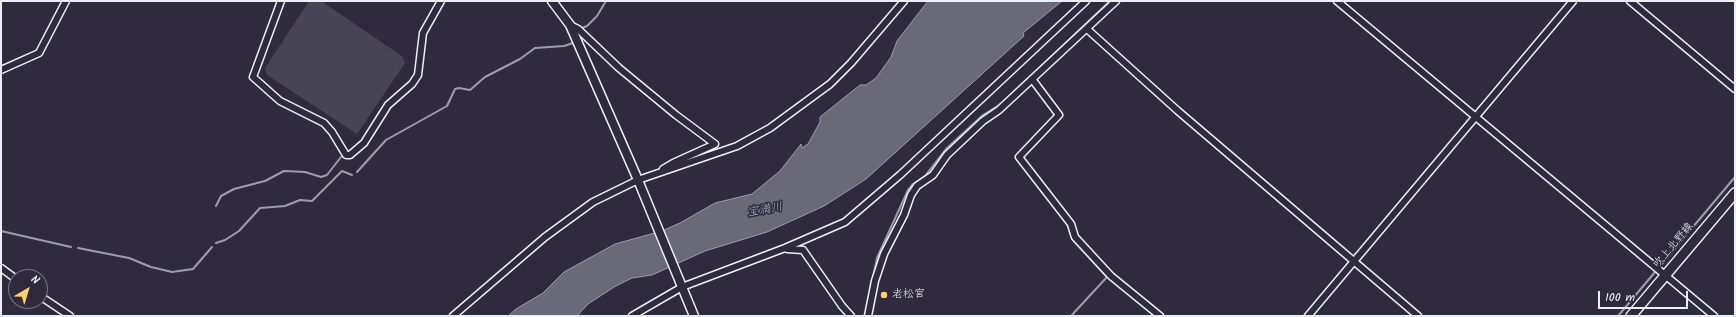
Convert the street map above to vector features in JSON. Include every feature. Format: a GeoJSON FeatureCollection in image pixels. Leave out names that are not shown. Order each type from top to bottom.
{"type":"FeatureCollection","features":[{"type":"Feature","properties":{"kind":"main road","name":"吹上北野線"},"geometry":{"type":"LineString","coordinates":[[1631,316],[1735,192]]}},
{"type":"Feature","properties":{"kind":"street"},"geometry":{"type":"LineString","coordinates":[[1,70],[39,53],[66,1]]}},
{"type":"Feature","properties":{"kind":"street"},"geometry":{"type":"LineString","coordinates":[[281,1],[253,77],[280,101],[324,123],[332,132],[346,155],[350,155],[364,143],[388,106],[412,84],[418,75],[423,33],[442,1]]}},
{"type":"Feature","properties":{"kind":"street"},"geometry":{"type":"LineString","coordinates":[[552,1],[570,24],[639,183],[694,316]]}},
{"type":"Feature","properties":{"kind":"street"},"geometry":{"type":"LineString","coordinates":[[453,316],[566,220],[593,202],[657,174],[737,146],[770,128],[830,84],[851,63],[904,1]]}},
{"type":"Feature","properties":{"kind":"street"},"geometry":{"type":"LineString","coordinates":[[632,316],[680,283],[785,248],[814,237],[845,222],[858,212],[1086,1]]}},
{"type":"Feature","properties":{"kind":"street"},"geometry":{"type":"LineString","coordinates":[[868,316],[875,281],[884,254],[904,215],[911,195],[917,186],[933,175],[947,154],[983,121],[1000,110],[1032,78],[1116,1]]}},
{"type":"Feature","properties":{"kind":"street"},"geometry":{"type":"LineString","coordinates":[[1337,1],[1714,316]]}},
{"type":"Feature","properties":{"kind":"street"},"geometry":{"type":"LineString","coordinates":[[1308,316],[1572,1]]}},
{"type":"Feature","properties":{"kind":"street"},"geometry":{"type":"LineString","coordinates":[[1630,1],[1735,89]]}},
{"type":"Feature","properties":{"kind":"street"},"geometry":{"type":"LineString","coordinates":[[570,24],[578,29],[619,68],[715,144],[673,163],[657,174]]}},
{"type":"Feature","properties":{"kind":"street"},"geometry":{"type":"LineString","coordinates":[[1087,29],[1178,111],[1418,316]]}},
{"type":"Feature","properties":{"kind":"street"},"geometry":{"type":"LineString","coordinates":[[1032,78],[1058,115],[1019,157],[1071,224],[1075,237],[1111,276],[1158,315]]}},
{"type":"Feature","properties":{"kind":"street"},"geometry":{"type":"LineString","coordinates":[[803,250],[814,237]]}},
{"type":"Feature","properties":{"kind":"street"},"geometry":{"type":"LineString","coordinates":[[785,248],[803,250],[842,306],[851,316]]}},
{"type":"Feature","properties":{"kind":"street"},"geometry":{"type":"LineString","coordinates":[[48,301],[70,316]]}},
{"type":"Feature","properties":{"kind":"shaded area"},"geometry":{"type":"Polygon","coordinates":[[[309,1],[321,1],[402,56],[405,63],[357,134],[267,75],[265,68],[309,1]]]}},
{"type":"Feature","properties":{"kind":"water","name":"宝満川"},"geometry":{"type":"Polygon","coordinates":[[[928,1],[1062,1],[1023,33],[1024,36],[866,179],[824,206],[767,232],[705,251],[652,275],[632,278],[614,287],[588,304],[577,316],[508,316],[516,309],[543,293],[564,272],[615,244],[662,231],[680,223],[715,203],[752,194],[780,171],[801,144],[802,148],[808,144],[820,122],[820,117],[860,85],[866,85],[876,78],[891,57],[897,41],[928,1]]]}},
{"type":"Feature","properties":{"kind":"waterway"},"geometry":{"type":"LineString","coordinates":[[582,28],[587,26],[597,16],[606,1]]}},
{"type":"Feature","properties":{"kind":"waterway"},"geometry":{"type":"LineString","coordinates":[[641,1],[649,1]]}},
{"type":"Feature","properties":{"kind":"waterway"},"geometry":{"type":"LineString","coordinates":[[865,316],[877,258],[908,190],[913,184],[925,176],[946,149],[983,115],[1001,104],[1110,1]]}},
{"type":"Feature","properties":{"kind":"waterway"},"geometry":{"type":"LineString","coordinates":[[357,172],[386,140],[447,106],[455,89],[459,88],[470,90],[485,77],[520,59],[535,48],[564,46],[573,43]]}},
{"type":"Feature","properties":{"kind":"waterway"},"geometry":{"type":"LineString","coordinates":[[216,206],[221,196],[234,189],[265,181],[284,171],[305,172],[321,177],[327,175],[341,157]]}},
{"type":"Feature","properties":{"kind":"waterway"},"geometry":{"type":"LineString","coordinates":[[216,243],[225,240],[239,231],[260,208],[285,206],[300,200],[312,201],[342,171],[352,175]]}},
{"type":"Feature","properties":{"kind":"waterway"},"geometry":{"type":"LineString","coordinates":[[1618,316],[1735,177]]}},
{"type":"Feature","properties":{"kind":"waterway"},"geometry":{"type":"LineString","coordinates":[[1067,224],[1072,239],[1107,277],[1071,316]]}},
{"type":"Feature","properties":{"kind":"waterway"},"geometry":{"type":"LineString","coordinates":[[1,231],[71,247]]}},
{"type":"Feature","properties":{"kind":"waterway"},"geometry":{"type":"LineString","coordinates":[[78,248],[129,258],[151,267],[172,272],[193,269],[212,247]]}},
{"type":"Feature","properties":{"kind":"place","name":"老松宮"},"geometry":{"type":"Point","coordinates":[884,295]}}]}
